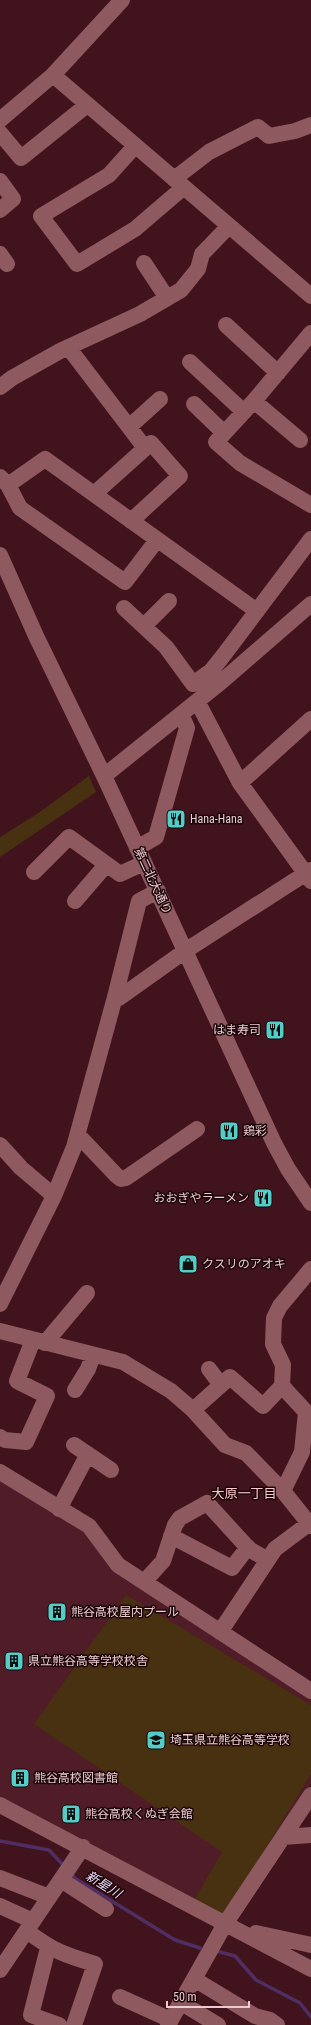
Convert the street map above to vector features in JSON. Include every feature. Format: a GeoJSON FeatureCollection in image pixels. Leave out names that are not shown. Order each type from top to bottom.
{"type":"FeatureCollection","features":[{"type":"Feature","properties":{"kind":"street"},"geometry":{"type":"LineString","coordinates":[[0,120],[53,75],[122,0]]}},
{"type":"Feature","properties":{"kind":"street"},"geometry":{"type":"LineString","coordinates":[[53,75],[311,296]]}},
{"type":"Feature","properties":{"kind":"street"},"geometry":{"type":"LineString","coordinates":[[0,133],[21,158],[87,105]]}},
{"type":"Feature","properties":{"kind":"street"},"geometry":{"type":"LineString","coordinates":[[135,146],[109,175],[41,216],[77,264],[135,229],[209,152],[258,127],[269,136],[295,131],[311,125]]}},
{"type":"Feature","properties":{"kind":"street"},"geometry":{"type":"LineString","coordinates":[[0,181],[13,199],[0,210]]}},
{"type":"Feature","properties":{"kind":"street"},"geometry":{"type":"LineString","coordinates":[[0,387],[12,378],[68,347],[140,314],[181,290],[198,269],[202,254],[229,226]]}},
{"type":"Feature","properties":{"kind":"street"},"geometry":{"type":"LineString","coordinates":[[144,263],[167,298]]}},
{"type":"Feature","properties":{"kind":"street"},"geometry":{"type":"LineString","coordinates":[[226,325],[278,373]]}},
{"type":"Feature","properties":{"kind":"street"},"geometry":{"type":"LineString","coordinates":[[311,333],[249,407],[216,442],[240,463],[311,505]]}},
{"type":"Feature","properties":{"kind":"street"},"geometry":{"type":"LineString","coordinates":[[68,347],[145,448]]}},
{"type":"Feature","properties":{"kind":"street"},"geometry":{"type":"LineString","coordinates":[[190,362],[249,407],[300,440]]}},
{"type":"Feature","properties":{"kind":"street"},"geometry":{"type":"LineString","coordinates":[[129,427],[160,399]]}},
{"type":"Feature","properties":{"kind":"street"},"geometry":{"type":"LineString","coordinates":[[194,404],[224,433]]}},
{"type":"Feature","properties":{"kind":"street"},"geometry":{"type":"LineString","coordinates":[[94,494],[151,443],[180,476],[131,521]]}},
{"type":"Feature","properties":{"kind":"street"},"geometry":{"type":"LineString","coordinates":[[157,540],[125,582],[20,508],[4,481],[45,459],[257,611]]}},
{"type":"Feature","properties":{"kind":"street"},"geometry":{"type":"LineString","coordinates":[[200,706],[216,677],[257,611],[311,539]]}},
{"type":"Feature","properties":{"kind":"street","name":"第二北大通り"},"geometry":{"type":"LineString","coordinates":[[0,555],[36,636],[158,891],[274,1143],[288,1169],[311,1203]]}},
{"type":"Feature","properties":{"kind":"street"},"geometry":{"type":"LineString","coordinates":[[144,626],[169,600]]}},
{"type":"Feature","properties":{"kind":"street"},"geometry":{"type":"LineString","coordinates":[[124,608],[166,647],[193,684],[216,677],[309,612]]}},
{"type":"Feature","properties":{"kind":"street"},"geometry":{"type":"LineString","coordinates":[[104,776],[181,714],[200,706],[309,612]]}},
{"type":"Feature","properties":{"kind":"street"},"geometry":{"type":"LineString","coordinates":[[115,997],[120,998],[185,951],[309,875],[240,782],[200,706]]}},
{"type":"Feature","properties":{"kind":"street"},"geometry":{"type":"LineString","coordinates":[[137,848],[156,837],[187,728],[181,714]]}},
{"type":"Feature","properties":{"kind":"street"},"geometry":{"type":"LineString","coordinates":[[240,782],[311,719]]}},
{"type":"Feature","properties":{"kind":"street"},"geometry":{"type":"LineString","coordinates":[[34,872],[69,837],[120,874],[144,863]]}},
{"type":"Feature","properties":{"kind":"street"},"geometry":{"type":"LineString","coordinates":[[75,901],[106,865]]}},
{"type":"Feature","properties":{"kind":"street"},"geometry":{"type":"LineString","coordinates":[[0,1304],[54,1196],[78,1135],[139,901],[158,891]]}},
{"type":"Feature","properties":{"kind":"street"},"geometry":{"type":"LineString","coordinates":[[78,1135],[116,1175],[121,1178],[126,1178],[197,1129]]}},
{"type":"Feature","properties":{"kind":"street"},"geometry":{"type":"LineString","coordinates":[[0,1145],[21,1168],[54,1196]]}},
{"type":"Feature","properties":{"kind":"street"},"geometry":{"type":"LineString","coordinates":[[193,1410],[230,1377],[263,1406],[282,1386],[283,1365],[273,1344],[274,1318],[280,1306],[311,1269]]}},
{"type":"Feature","properties":{"kind":"street"},"geometry":{"type":"LineString","coordinates":[[0,1437],[5,1440],[26,1442],[47,1396],[17,1381],[39,1342],[88,1293]]}},
{"type":"Feature","properties":{"kind":"street"},"geometry":{"type":"LineString","coordinates":[[0,1331],[123,1362],[171,1391],[193,1410],[226,1445],[246,1453],[283,1491],[310,1524],[275,1549],[220,1632]]}},
{"type":"Feature","properties":{"kind":"street"},"geometry":{"type":"LineString","coordinates":[[75,1390],[88,1369],[93,1355]]}},
{"type":"Feature","properties":{"kind":"street"},"geometry":{"type":"LineString","coordinates":[[209,1369],[221,1385]]}},
{"type":"Feature","properties":{"kind":"street"},"geometry":{"type":"LineString","coordinates":[[282,1386],[306,1412],[308,1417],[305,1460],[283,1491]]}},
{"type":"Feature","properties":{"kind":"street"},"geometry":{"type":"LineString","coordinates":[[74,1445],[111,1470]]}},
{"type":"Feature","properties":{"kind":"street"},"geometry":{"type":"LineString","coordinates":[[59,1509],[88,1454]]}},
{"type":"Feature","properties":{"kind":"street"},"geometry":{"type":"LineString","coordinates":[[0,1472],[89,1526],[118,1565],[311,1692]]}},
{"type":"Feature","properties":{"kind":"street"},"geometry":{"type":"LineString","coordinates":[[144,1582],[163,1560],[171,1536],[180,1518],[207,1503],[248,1547],[268,1560]]}},
{"type":"Feature","properties":{"kind":"street"},"geometry":{"type":"LineString","coordinates":[[171,1536],[232,1568],[248,1547]]}},
{"type":"Feature","properties":{"kind":"street"},"geometry":{"type":"LineString","coordinates":[[120,1997],[170,2022],[194,1979],[231,1927],[283,1837],[310,1798]]}},
{"type":"Feature","properties":{"kind":"street"},"geometry":{"type":"LineString","coordinates":[[0,1805],[83,1847],[311,1969]]}},
{"type":"Feature","properties":{"kind":"street"},"geometry":{"type":"LineString","coordinates":[[283,1837],[311,1835]]}},
{"type":"Feature","properties":{"kind":"street"},"geometry":{"type":"LineString","coordinates":[[0,1970],[83,1847]]}},
{"type":"Feature","properties":{"kind":"street"},"geometry":{"type":"LineString","coordinates":[[66,1874],[106,1909]]}},
{"type":"Feature","properties":{"kind":"street"},"geometry":{"type":"LineString","coordinates":[[0,1878],[49,1897]]}},
{"type":"Feature","properties":{"kind":"street"},"geometry":{"type":"LineString","coordinates":[[0,1906],[30,1926],[48,1948],[62,1954],[96,1964],[74,2025]]}},
{"type":"Feature","properties":{"kind":"street"},"geometry":{"type":"LineString","coordinates":[[231,1927],[311,1945]]}},
{"type":"Feature","properties":{"kind":"street"},"geometry":{"type":"LineString","coordinates":[[48,1948],[31,2016],[59,2025]]}},
{"type":"Feature","properties":{"kind":"street"},"geometry":{"type":"LineString","coordinates":[[194,1979],[255,2016],[270,2020],[277,2025]]}},
{"type":"Feature","properties":{"kind":"street"},"geometry":{"type":"LineString","coordinates":[[180,2002],[218,2025]]}},
{"type":"Feature","properties":{"kind":"shaded area"},"geometry":{"type":"Polygon","coordinates":[[[89,776],[96,792],[0,857],[0,837],[37,814],[89,776]]]}},
{"type":"Feature","properties":{"kind":"shaded area","name":"埼玉県立熊谷高等学校"},"geometry":{"type":"Polygon","coordinates":[[[0,1480],[70,1522],[85,1533],[106,1558],[162,1604],[311,1696],[311,1784],[228,1913],[218,1916],[0,1799],[0,1480]]]}},
{"type":"Feature","properties":{"kind":"shaded area"},"geometry":{"type":"Polygon","coordinates":[[[126,1595],[311,1705],[311,1774],[224,1916],[193,1902],[222,1852],[34,1724],[126,1595]]]}},
{"type":"Feature","properties":{"kind":"waterway","name":"新星川"},"geometry":{"type":"LineString","coordinates":[[0,1841],[49,1850],[65,1867]]}},
{"type":"Feature","properties":{"kind":"waterway","name":"新星川"},"geometry":{"type":"LineString","coordinates":[[71,1873],[76,1879],[175,1940],[200,1948]]}},
{"type":"Feature","properties":{"kind":"waterway","name":"新星川"},"geometry":{"type":"LineString","coordinates":[[216,1951],[235,1956],[256,1980],[300,2003],[311,2017]]}},
{"type":"Feature","properties":{"kind":"place","name":"Hana-Hana"},"geometry":{"type":"Point","coordinates":[176,819]}},
{"type":"Feature","properties":{"kind":"place","name":"はま寿司"},"geometry":{"type":"Point","coordinates":[275,1030]}},
{"type":"Feature","properties":{"kind":"place","name":"鶏彩"},"geometry":{"type":"Point","coordinates":[229,1131]}},
{"type":"Feature","properties":{"kind":"place","name":"おおぎやラーメン"},"geometry":{"type":"Point","coordinates":[263,1198]}},
{"type":"Feature","properties":{"kind":"place","name":"クスリのアオキ"},"geometry":{"type":"Point","coordinates":[188,1264]}},
{"type":"Feature","properties":{"kind":"place","name":"熊谷高校屋内プール"},"geometry":{"type":"Point","coordinates":[57,1612]}},
{"type":"Feature","properties":{"kind":"place","name":"県立熊谷高等学校校舎"},"geometry":{"type":"Point","coordinates":[14,1661]}},
{"type":"Feature","properties":{"kind":"place","name":"埼玉県立熊谷高等学校"},"geometry":{"type":"Point","coordinates":[156,1740]}},
{"type":"Feature","properties":{"kind":"place","name":"熊谷高校図書館"},"geometry":{"type":"Point","coordinates":[20,1778]}},
{"type":"Feature","properties":{"kind":"place","name":"熊谷高校くぬぎ会館"},"geometry":{"type":"Point","coordinates":[71,1814]}},
{"type":"Feature","properties":{"kind":"district","name":"大原一丁目"},"geometry":{"type":"Point","coordinates":[244,1493]}}]}
